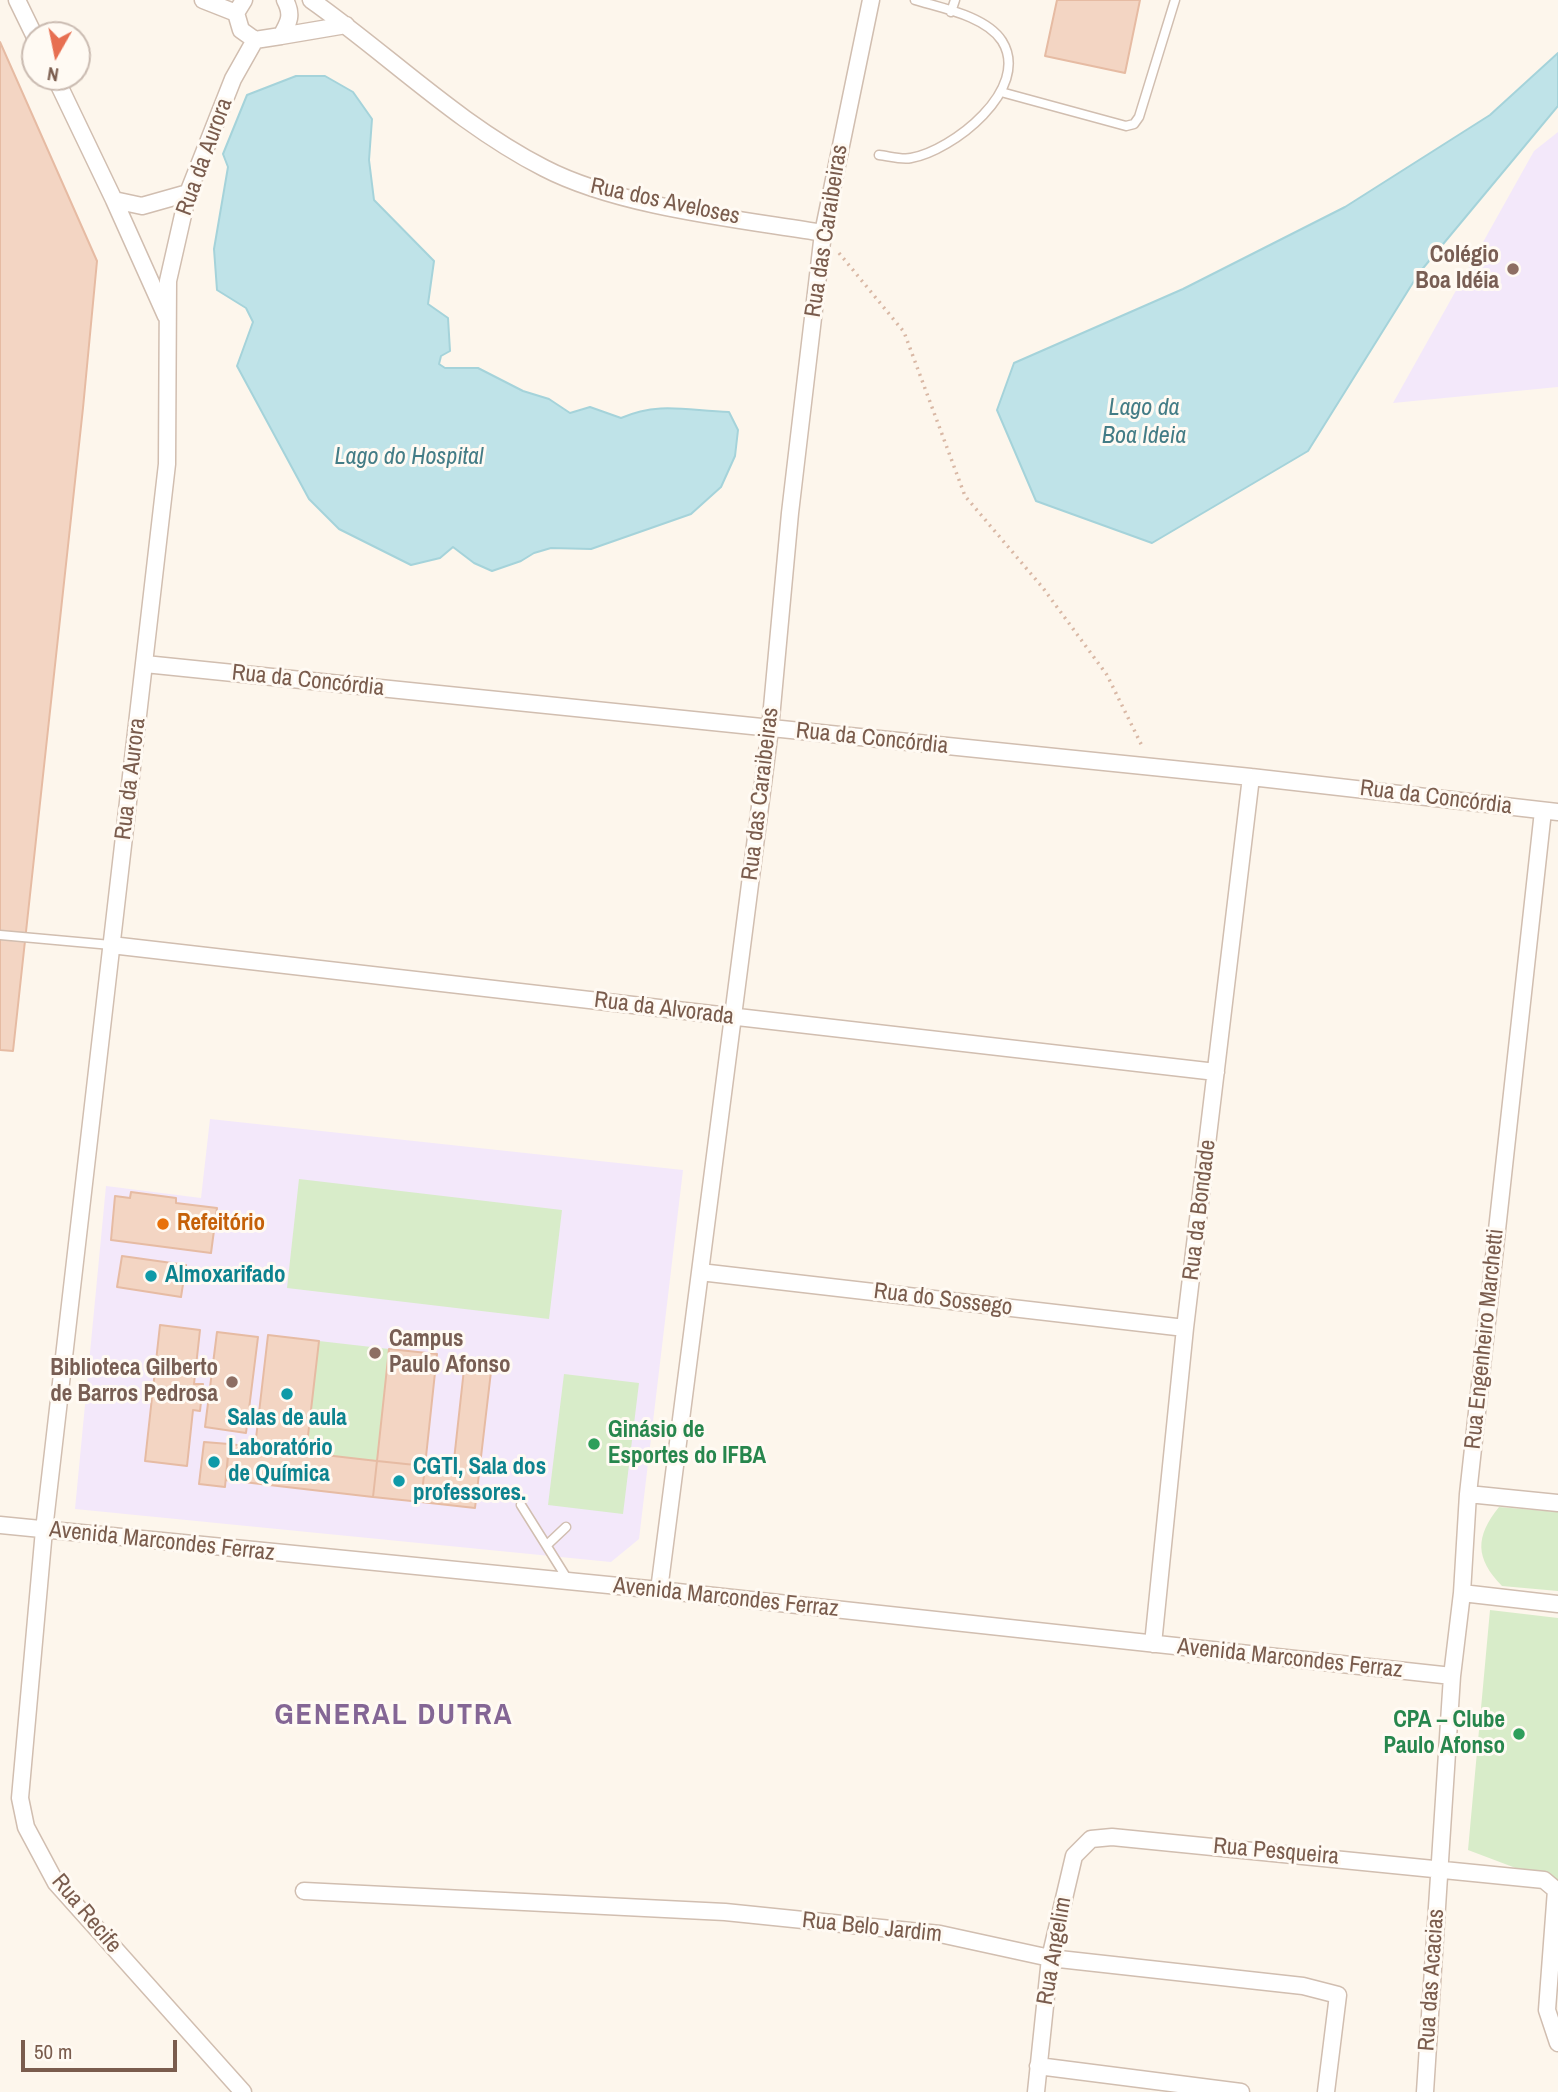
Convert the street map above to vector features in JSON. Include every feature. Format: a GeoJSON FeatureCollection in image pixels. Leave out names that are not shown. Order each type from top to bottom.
{"type":"FeatureCollection","features":[{"type":"Feature","properties":{"kind":"street"},"geometry":{"type":"LineString","coordinates":[[17,0],[27,21]]}},
{"type":"Feature","properties":{"kind":"street"},"geometry":{"type":"LineString","coordinates":[[203,0],[240,7],[241,30],[255,40],[346,25]]}},
{"type":"Feature","properties":{"kind":"street"},"geometry":{"type":"LineString","coordinates":[[281,36],[290,20],[290,11],[285,0]]}},
{"type":"Feature","properties":{"kind":"street","name":"Rua dos Aveloses"},"geometry":{"type":"LineString","coordinates":[[311,0],[474,126],[544,169],[598,191],[823,233]]}},
{"type":"Feature","properties":{"kind":"street","name":"Rua das Caraibeiras"},"geometry":{"type":"LineString","coordinates":[[659,1590],[770,729],[790,513],[823,233],[871,0]]}},
{"type":"Feature","properties":{"kind":"street","name":"Rua da Aurora"},"geometry":{"type":"LineString","coordinates":[[44,1531],[167,464],[169,281],[188,193],[233,79],[255,40]]}},
{"type":"Feature","properties":{"kind":"street"},"geometry":{"type":"LineString","coordinates":[[62,91],[168,320]]}},
{"type":"Feature","properties":{"kind":"street"},"geometry":{"type":"LineString","coordinates":[[114,200],[142,206],[188,193]]}},
{"type":"Feature","properties":{"kind":"street","name":"Rua da Concórdia"},"geometry":{"type":"LineString","coordinates":[[145,664],[1251,777],[1550,812]]}},
{"type":"Feature","properties":{"kind":"street","name":"Rua da Bondade"},"geometry":{"type":"LineString","coordinates":[[1153,1644],[1185,1328],[1251,777]]}},
{"type":"Feature","properties":{"kind":"street","name":"Rua Engenheiro Marchetti"},"geometry":{"type":"LineString","coordinates":[[1440,1868],[1452,1676],[1462,1593],[1468,1494],[1550,812]]}},
{"type":"Feature","properties":{"kind":"street","name":"Rua da Alvorada"},"geometry":{"type":"LineString","coordinates":[[111,945],[1216,1072]]}},
{"type":"Feature","properties":{"kind":"street","name":"Rua do Sossego"},"geometry":{"type":"LineString","coordinates":[[700,1272],[1185,1328]]}},
{"type":"Feature","properties":{"kind":"street"},"geometry":{"type":"LineString","coordinates":[[1468,1494],[1558,1503]]}},
{"type":"Feature","properties":{"kind":"street","name":"Avenida Marcondes Ferraz"},"geometry":{"type":"LineString","coordinates":[[0,1525],[659,1590],[1452,1676]]}},
{"type":"Feature","properties":{"kind":"street","name":"Rua Recife"},"geometry":{"type":"LineString","coordinates":[[44,1531],[21,1758],[20,1798],[26,1827],[56,1883],[243,2092]]}},
{"type":"Feature","properties":{"kind":"street"},"geometry":{"type":"LineString","coordinates":[[1462,1593],[1558,1604]]}},
{"type":"Feature","properties":{"kind":"street","name":"Rua Pesqueira"},"geometry":{"type":"LineString","coordinates":[[1112,1837],[1544,1880],[1556,1890],[1547,2010],[1558,2043]]}},
{"type":"Feature","properties":{"kind":"street","name":"Rua Angelim"},"geometry":{"type":"LineString","coordinates":[[1036,2092],[1050,1958],[1074,1856],[1091,1839],[1112,1837]]}},
{"type":"Feature","properties":{"kind":"street","name":"Rua das Acacias"},"geometry":{"type":"LineString","coordinates":[[1425,2092],[1440,1868]]}},
{"type":"Feature","properties":{"kind":"street","name":"Rua Belo Jardim"},"geometry":{"type":"LineString","coordinates":[[304,1891],[725,1912],[940,1934],[1050,1958],[1303,1986],[1338,1995],[1326,2092]]}},
{"type":"Feature","properties":{"kind":"street"},"geometry":{"type":"LineString","coordinates":[[1038,2066],[1241,2092]]}},
{"type":"Feature","properties":{"kind":"lane"},"geometry":{"type":"LineString","coordinates":[[878,155],[908,159],[932,152],[964,133],[1001,92],[1006,74],[1006,54],[1002,40],[986,25],[915,0]]}},
{"type":"Feature","properties":{"kind":"lane"},"geometry":{"type":"LineString","coordinates":[[951,12],[955,0]]}},
{"type":"Feature","properties":{"kind":"lane"},"geometry":{"type":"LineString","coordinates":[[1001,92],[1126,126],[1134,124],[1139,117],[1175,0]]}},
{"type":"Feature","properties":{"kind":"lane"},"geometry":{"type":"LineString","coordinates":[[0,935],[111,945]]}},
{"type":"Feature","properties":{"kind":"lane"},"geometry":{"type":"LineString","coordinates":[[521,1505],[548,1544],[569,1582]]}},
{"type":"Feature","properties":{"kind":"lane"},"geometry":{"type":"LineString","coordinates":[[548,1544],[566,1527]]}},
{"type":"Feature","properties":{"kind":"path"},"geometry":{"type":"LineString","coordinates":[[823,233],[904,332],[965,496],[1043,588],[1107,675],[1154,769]]}},
{"type":"Feature","properties":{"kind":"shaded area","name":"Colégio Boa Idéia"},"geometry":{"type":"Polygon","coordinates":[[[1558,132],[1558,387],[1393,403],[1534,151],[1558,132]]]}},
{"type":"Feature","properties":{"kind":"shaded area","name":"Campus Paulo Afonso"},"geometry":{"type":"Polygon","coordinates":[[[210,1119],[683,1170],[639,1539],[611,1562],[75,1509],[106,1186],[201,1198],[210,1119]]]}},
{"type":"Feature","properties":{"kind":"green space"},"geometry":{"type":"Polygon","coordinates":[[[299,1179],[562,1210],[549,1319],[287,1288],[299,1179]]]}},
{"type":"Feature","properties":{"kind":"green space"},"geometry":{"type":"Polygon","coordinates":[[[319,1341],[389,1349],[377,1461],[306,1453],[319,1341]]]}},
{"type":"Feature","properties":{"kind":"green space","name":"Ginásio de Esportes do IFBA"},"geometry":{"type":"Polygon","coordinates":[[[564,1374],[639,1383],[623,1514],[548,1505],[564,1374]]]}},
{"type":"Feature","properties":{"kind":"green space"},"geometry":{"type":"Polygon","coordinates":[[[1499,1507],[1558,1512],[1558,1591],[1502,1586],[1493,1576],[1481,1547],[1486,1528],[1499,1507]]]}},
{"type":"Feature","properties":{"kind":"green space","name":"CPA – Clube Paulo Afonso"},"geometry":{"type":"Polygon","coordinates":[[[1490,1610],[1558,1618],[1558,1884],[1468,1850],[1490,1610]]]}},
{"type":"Feature","properties":{"kind":"water","name":"Lago da Boa Ideia"},"geometry":{"type":"Polygon","coordinates":[[[1558,53],[1558,106],[1419,273],[1308,451],[1152,543],[1036,501],[997,410],[1014,363],[1183,289],[1345,207],[1490,115],[1558,53]]]}},
{"type":"Feature","properties":{"kind":"water","name":"Lago do Hospital"},"geometry":{"type":"Polygon","coordinates":[[[296,76],[325,76],[353,92],[372,119],[369,160],[374,200],[434,261],[428,304],[448,318],[450,351],[441,356],[439,364],[445,368],[478,368],[523,391],[549,399],[570,413],[590,407],[621,418],[661,408],[729,412],[738,430],[735,456],[721,487],[691,514],[591,549],[551,548],[492,571],[474,563],[453,547],[440,558],[411,565],[339,529],[309,499],[237,366],[253,322],[246,308],[217,290],[214,249],[228,167],[223,154],[247,95],[296,76]]]}},
{"type":"Feature","properties":{"kind":"building"},"geometry":{"type":"Polygon","coordinates":[[[1057,0],[1140,0],[1125,73],[1045,56],[1057,0]]]}},
{"type":"Feature","properties":{"kind":"building"},"geometry":{"type":"Polygon","coordinates":[[[0,42],[97,261],[13,1051],[0,1050],[0,42]]]}},
{"type":"Feature","properties":{"kind":"building","name":"Refeitório"},"geometry":{"type":"Polygon","coordinates":[[[131,1192],[176,1198],[176,1203],[217,1208],[211,1253],[111,1240],[115,1196],[130,1198],[131,1192]]]}},
{"type":"Feature","properties":{"kind":"building","name":"Almoxarifado"},"geometry":{"type":"Polygon","coordinates":[[[122,1256],[186,1265],[181,1297],[117,1287],[122,1256]]]}},
{"type":"Feature","properties":{"kind":"building"},"geometry":{"type":"Polygon","coordinates":[[[160,1325],[200,1330],[194,1384],[203,1384],[200,1411],[193,1410],[187,1466],[145,1461],[160,1325]]]}},
{"type":"Feature","properties":{"kind":"building","name":"Biblioteca Gilberto de Barros Pedrosa"},"geometry":{"type":"Polygon","coordinates":[[[217,1332],[258,1337],[246,1433],[205,1427],[217,1332]]]}},
{"type":"Feature","properties":{"kind":"building","name":"Salas de aula"},"geometry":{"type":"Polygon","coordinates":[[[268,1335],[319,1341],[306,1453],[255,1447],[268,1335]]]}},
{"type":"Feature","properties":{"kind":"building"},"geometry":{"type":"Polygon","coordinates":[[[389,1349],[437,1354],[425,1466],[377,1461],[389,1349]]]}},
{"type":"Feature","properties":{"kind":"building"},"geometry":{"type":"Polygon","coordinates":[[[465,1360],[492,1363],[475,1508],[421,1502],[425,1466],[453,1469],[465,1360]]]}},
{"type":"Feature","properties":{"kind":"building","name":"Laboratório de Química"},"geometry":{"type":"Polygon","coordinates":[[[204,1442],[229,1444],[225,1487],[199,1484],[204,1442]]]}},
{"type":"Feature","properties":{"kind":"building","name":"Salas de aula"},"geometry":{"type":"Polygon","coordinates":[[[229,1444],[377,1461],[373,1497],[226,1480],[229,1444]]]}},
{"type":"Feature","properties":{"kind":"building","name":"CGTI, Sala dos professores."},"geometry":{"type":"Polygon","coordinates":[[[377,1461],[425,1466],[421,1502],[373,1497],[377,1461]]]}},
{"type":"Feature","properties":{"kind":"place","name":"Colégio Boa Idéia"},"geometry":{"type":"Point","coordinates":[1513,269]}},
{"type":"Feature","properties":{"kind":"place","name":"Refeitório"},"geometry":{"type":"Point","coordinates":[163,1224]}},
{"type":"Feature","properties":{"kind":"place","name":"Almoxarifado"},"geometry":{"type":"Point","coordinates":[151,1276]}},
{"type":"Feature","properties":{"kind":"place","name":"Campus Paulo Afonso"},"geometry":{"type":"Point","coordinates":[375,1353]}},
{"type":"Feature","properties":{"kind":"place","name":"Biblioteca Gilberto de Barros Pedrosa"},"geometry":{"type":"Point","coordinates":[232,1382]}},
{"type":"Feature","properties":{"kind":"place","name":"Salas de aula"},"geometry":{"type":"Point","coordinates":[287,1394]}},
{"type":"Feature","properties":{"kind":"place","name":"Ginásio de Esportes do IFBA"},"geometry":{"type":"Point","coordinates":[594,1444]}},
{"type":"Feature","properties":{"kind":"place","name":"Laboratório de Química"},"geometry":{"type":"Point","coordinates":[214,1462]}},
{"type":"Feature","properties":{"kind":"place","name":"CGTI, Sala dos professores."},"geometry":{"type":"Point","coordinates":[399,1481]}},
{"type":"Feature","properties":{"kind":"place","name":"CPA – Clube Paulo Afonso"},"geometry":{"type":"Point","coordinates":[1519,1734]}},
{"type":"Feature","properties":{"kind":"district","name":"GENERAL DUTRA"},"geometry":{"type":"Point","coordinates":[394,1716]}}]}
